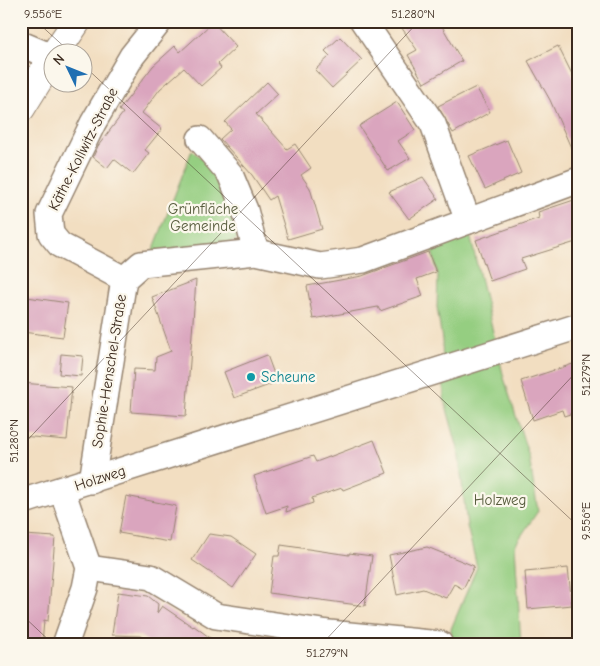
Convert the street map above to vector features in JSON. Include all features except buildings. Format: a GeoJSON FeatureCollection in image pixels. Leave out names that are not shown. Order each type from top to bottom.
{"type":"FeatureCollection","features":[{"type":"Feature","properties":{"kind":"main road"},"geometry":{"type":"LineString","coordinates":[[63,42],[77,21]]}},
{"type":"Feature","properties":{"kind":"main road"},"geometry":{"type":"LineString","coordinates":[[21,108],[42,74]]}},
{"type":"Feature","properties":{"kind":"street","name":"Käthe-Kollwitz-Straße"},"geometry":{"type":"LineString","coordinates":[[124,279],[60,245],[52,234],[49,214],[92,123],[132,56],[160,21]]}},
{"type":"Feature","properties":{"kind":"street"},"geometry":{"type":"LineString","coordinates":[[363,21],[433,124],[468,221]]}},
{"type":"Feature","properties":{"kind":"street"},"geometry":{"type":"LineString","coordinates":[[21,44],[42,53]]}},
{"type":"Feature","properties":{"kind":"street"},"geometry":{"type":"LineString","coordinates":[[200,139],[230,174],[245,210],[256,252]]}},
{"type":"Feature","properties":{"kind":"street","name":"Sophie-Henschel-Straße"},"geometry":{"type":"LineString","coordinates":[[92,481],[124,279],[141,264],[256,252],[320,266],[363,260],[579,180]]}},
{"type":"Feature","properties":{"kind":"street","name":"Holzweg"},"geometry":{"type":"LineString","coordinates":[[21,502],[579,326]]}},
{"type":"Feature","properties":{"kind":"street"},"geometry":{"type":"LineString","coordinates":[[62,490],[89,568],[86,588],[65,645]]}},
{"type":"Feature","properties":{"kind":"street"},"geometry":{"type":"LineString","coordinates":[[89,568],[151,577],[216,616],[329,633],[440,644]]}},
{"type":"Feature","properties":{"kind":"green space","name":"Grünfläche Gemeinde"},"geometry":{"type":"Polygon","coordinates":[[[192,150],[224,180],[241,227],[236,240],[213,252],[153,251],[192,150]]]}},
{"type":"Feature","properties":{"kind":"green space","name":"Holzweg"},"geometry":{"type":"Polygon","coordinates":[[[469,231],[504,378],[529,457],[538,511],[515,545],[521,645],[452,645],[451,629],[477,567],[467,526],[458,449],[444,398],[442,340],[437,307],[438,276],[431,246],[469,231]]]}},
{"type":"Feature","properties":{"kind":"place","name":"Scheune"},"geometry":{"type":"Point","coordinates":[251,377]}}]}
